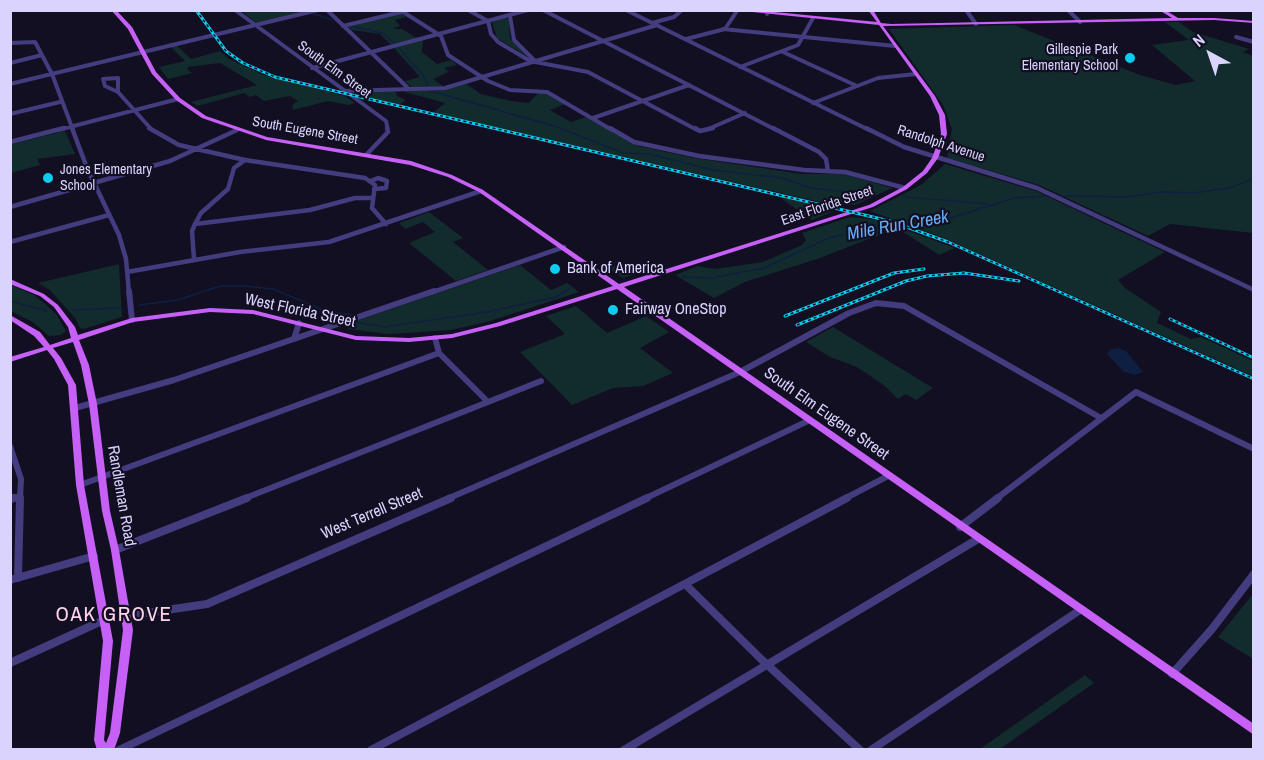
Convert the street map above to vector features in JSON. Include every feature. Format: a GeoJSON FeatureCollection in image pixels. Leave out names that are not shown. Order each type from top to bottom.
{"type":"FeatureCollection","features":[{"type":"Feature","properties":{"kind":"main road","name":"South Eugene Street"},"geometry":{"type":"LineString","coordinates":[[113,10],[130,28],[154,73],[178,99],[204,117],[237,130],[283,142],[367,154]]}},
{"type":"Feature","properties":{"kind":"main road","name":"East Florida Street"},"geometry":{"type":"LineString","coordinates":[[619,286],[855,211],[905,188],[925,172],[936,158],[944,134],[942,116],[916,74],[870,10]]}},
{"type":"Feature","properties":{"kind":"main road"},"geometry":{"type":"LineString","coordinates":[[1161,10],[1177,20]]}},
{"type":"Feature","properties":{"kind":"main road"},"geometry":{"type":"LineString","coordinates":[[736,11],[768,12],[880,25],[1177,20],[1254,22]]}},
{"type":"Feature","properties":{"kind":"main road","name":"South Elm Eugene Street"},"geometry":{"type":"LineString","coordinates":[[367,154],[422,165],[481,191],[1254,730]]}},
{"type":"Feature","properties":{"kind":"main road","name":"Randleman Road"},"geometry":{"type":"LineString","coordinates":[[10,281],[30,288],[56,306],[71,327],[85,365],[93,404],[101,479],[128,630],[122,692],[115,733],[108,750]]}},
{"type":"Feature","properties":{"kind":"main road","name":"West Florida Street"},"geometry":{"type":"LineString","coordinates":[[10,360],[132,320],[210,310],[253,312],[344,335],[385,340],[435,338],[498,326],[619,286]]}},
{"type":"Feature","properties":{"kind":"main road"},"geometry":{"type":"LineString","coordinates":[[10,316],[37,334],[66,370],[72,385],[80,485],[106,619],[108,641],[99,740],[103,750]]}},
{"type":"Feature","properties":{"kind":"street","name":"South Elm Street"},"geometry":{"type":"LineString","coordinates":[[235,10],[388,124],[388,132],[367,154]]}},
{"type":"Feature","properties":{"kind":"street"},"geometry":{"type":"LineString","coordinates":[[10,84],[318,10]]}},
{"type":"Feature","properties":{"kind":"street"},"geometry":{"type":"LineString","coordinates":[[327,10],[408,88]]}},
{"type":"Feature","properties":{"kind":"street"},"geometry":{"type":"LineString","coordinates":[[468,10],[488,21],[491,34],[498,42],[546,66],[588,72],[700,131],[714,128],[745,112]]}},
{"type":"Feature","properties":{"kind":"street"},"geometry":{"type":"LineString","coordinates":[[312,68],[528,10]]}},
{"type":"Feature","properties":{"kind":"street"},"geometry":{"type":"LineString","coordinates":[[543,10],[819,152],[826,159],[828,171]]}},
{"type":"Feature","properties":{"kind":"street","name":"Randolph Avenue"},"geometry":{"type":"LineString","coordinates":[[626,10],[904,147],[1037,188],[1254,290]]}},
{"type":"Feature","properties":{"kind":"street"},"geometry":{"type":"LineString","coordinates":[[343,90],[445,87],[603,41],[654,24],[682,10]]}},
{"type":"Feature","properties":{"kind":"street"},"geometry":{"type":"LineString","coordinates":[[966,10],[976,24]]}},
{"type":"Feature","properties":{"kind":"street"},"geometry":{"type":"LineString","coordinates":[[1068,10],[1080,22]]}},
{"type":"Feature","properties":{"kind":"street"},"geometry":{"type":"LineString","coordinates":[[344,26],[401,11],[440,34],[448,55],[482,77],[510,90],[548,92],[634,142],[669,151],[866,176],[905,188]]}},
{"type":"Feature","properties":{"kind":"street"},"geometry":{"type":"LineString","coordinates":[[723,29],[736,11]]}},
{"type":"Feature","properties":{"kind":"street"},"geometry":{"type":"LineString","coordinates":[[510,16],[512,37],[535,61]]}},
{"type":"Feature","properties":{"kind":"street"},"geometry":{"type":"LineString","coordinates":[[740,67],[798,45],[804,38],[813,18]]}},
{"type":"Feature","properties":{"kind":"street"},"geometry":{"type":"LineString","coordinates":[[685,40],[723,29],[895,46]]}},
{"type":"Feature","properties":{"kind":"street"},"geometry":{"type":"LineString","coordinates":[[1236,37],[1254,42]]}},
{"type":"Feature","properties":{"kind":"street"},"geometry":{"type":"LineString","coordinates":[[10,43],[33,41],[52,74],[70,127],[121,243],[127,272],[132,320]]}},
{"type":"Feature","properties":{"kind":"street"},"geometry":{"type":"LineString","coordinates":[[783,52],[857,86]]}},
{"type":"Feature","properties":{"kind":"street"},"geometry":{"type":"LineString","coordinates":[[10,63],[42,55]]}},
{"type":"Feature","properties":{"kind":"street"},"geometry":{"type":"LineString","coordinates":[[813,103],[886,76],[916,74]]}},
{"type":"Feature","properties":{"kind":"street"},"geometry":{"type":"LineString","coordinates":[[118,92],[120,87],[118,78],[103,79],[105,86],[118,92],[147,128],[158,135],[196,150],[244,160],[354,176],[371,181],[375,185],[372,208],[386,224]]}},
{"type":"Feature","properties":{"kind":"street"},"geometry":{"type":"LineString","coordinates":[[593,118],[689,85]]}},
{"type":"Feature","properties":{"kind":"street"},"geometry":{"type":"LineString","coordinates":[[10,142],[178,99]]}},
{"type":"Feature","properties":{"kind":"street"},"geometry":{"type":"LineString","coordinates":[[10,114],[60,102]]}},
{"type":"Feature","properties":{"kind":"street"},"geometry":{"type":"LineString","coordinates":[[10,207],[149,168],[196,150],[237,130]]}},
{"type":"Feature","properties":{"kind":"street"},"geometry":{"type":"LineString","coordinates":[[194,259],[192,231],[195,224],[201,213],[228,189],[234,168],[244,160]]}},
{"type":"Feature","properties":{"kind":"street"},"geometry":{"type":"LineString","coordinates":[[371,181],[378,178],[387,181],[386,188],[374,189]]}},
{"type":"Feature","properties":{"kind":"street"},"geometry":{"type":"LineString","coordinates":[[127,272],[194,259],[329,242],[481,191]]}},
{"type":"Feature","properties":{"kind":"street"},"geometry":{"type":"LineString","coordinates":[[195,224],[272,212],[310,210],[355,198],[372,198]]}},
{"type":"Feature","properties":{"kind":"street"},"geometry":{"type":"LineString","coordinates":[[10,242],[109,215]]}},
{"type":"Feature","properties":{"kind":"street"},"geometry":{"type":"LineString","coordinates":[[75,408],[174,380],[564,247]]}},
{"type":"Feature","properties":{"kind":"street","name":"West Terrell Street"},"geometry":{"type":"LineString","coordinates":[[10,663],[106,619],[186,609],[207,604],[740,372],[849,313],[876,303],[904,306],[924,316],[1101,418]]}},
{"type":"Feature","properties":{"kind":"street"},"geometry":{"type":"LineString","coordinates":[[344,335],[343,329],[348,321]]}},
{"type":"Feature","properties":{"kind":"street"},"geometry":{"type":"LineString","coordinates":[[293,340],[299,330],[299,323]]}},
{"type":"Feature","properties":{"kind":"street"},"geometry":{"type":"LineString","coordinates":[[435,338],[436,349],[439,353],[488,402]]}},
{"type":"Feature","properties":{"kind":"street"},"geometry":{"type":"LineString","coordinates":[[80,485],[439,353]]}},
{"type":"Feature","properties":{"kind":"street"},"geometry":{"type":"LineString","coordinates":[[115,550],[541,381]]}},
{"type":"Feature","properties":{"kind":"street"},"geometry":{"type":"LineString","coordinates":[[960,526],[1136,392],[1254,449]]}},
{"type":"Feature","properties":{"kind":"street"},"geometry":{"type":"LineString","coordinates":[[119,750],[810,420]]}},
{"type":"Feature","properties":{"kind":"street"},"geometry":{"type":"LineString","coordinates":[[10,446],[21,479],[14,579],[94,556]]}},
{"type":"Feature","properties":{"kind":"street"},"geometry":{"type":"LineString","coordinates":[[371,750],[888,476]]}},
{"type":"Feature","properties":{"kind":"street"},"geometry":{"type":"LineString","coordinates":[[10,499],[20,496]]}},
{"type":"Feature","properties":{"kind":"street"},"geometry":{"type":"LineString","coordinates":[[624,750],[978,539]]}},
{"type":"Feature","properties":{"kind":"street"},"geometry":{"type":"LineString","coordinates":[[1172,674],[1212,629],[1254,574]]}},
{"type":"Feature","properties":{"kind":"street"},"geometry":{"type":"LineString","coordinates":[[685,584],[860,750]]}},
{"type":"Feature","properties":{"kind":"street"},"geometry":{"type":"LineString","coordinates":[[871,750],[1080,610]]}},
{"type":"Feature","properties":{"kind":"green space"},"geometry":{"type":"Polygon","coordinates":[[[241,11],[311,11],[258,24],[241,11]]]}},
{"type":"Feature","properties":{"kind":"green space"},"geometry":{"type":"Polygon","coordinates":[[[400,13],[406,17],[395,20],[400,26],[393,29],[402,29],[418,39],[392,46],[380,34],[352,30],[348,27],[400,13]]]}},
{"type":"Feature","properties":{"kind":"green space"},"geometry":{"type":"Polygon","coordinates":[[[504,18],[509,19],[510,38],[533,60],[497,38],[492,22],[504,18]]]}},
{"type":"Feature","properties":{"kind":"green space"},"geometry":{"type":"Polygon","coordinates":[[[1165,22],[1179,22],[1193,32],[1249,49],[1243,52],[1253,56],[1253,233],[1170,224],[1148,236],[1039,185],[947,158],[952,129],[943,105],[889,29],[1014,25],[1140,75],[1176,85],[1195,81],[1152,45],[1189,40],[1165,22]]]}},
{"type":"Feature","properties":{"kind":"green space"},"geometry":{"type":"Polygon","coordinates":[[[423,40],[422,52],[437,64],[451,60],[457,65],[444,68],[449,72],[433,79],[443,86],[412,87],[405,81],[420,77],[394,48],[423,40]]]}},
{"type":"Feature","properties":{"kind":"green space"},"geometry":{"type":"Polygon","coordinates":[[[176,45],[191,59],[220,51],[229,59],[264,75],[345,96],[355,103],[348,105],[328,101],[293,110],[292,105],[298,101],[290,96],[264,101],[256,95],[250,97],[244,93],[198,106],[191,102],[257,85],[220,63],[188,67],[187,69],[192,73],[168,79],[159,67],[185,61],[171,47],[176,45]]]}},
{"type":"Feature","properties":{"kind":"green space"},"geometry":{"type":"Polygon","coordinates":[[[465,83],[481,94],[511,101],[529,103],[538,93],[547,93],[565,104],[550,110],[571,122],[586,117],[639,146],[694,158],[802,174],[844,174],[892,188],[855,205],[824,203],[433,113],[445,103],[405,92],[407,90],[441,89],[465,83]]]}},
{"type":"Feature","properties":{"kind":"green space"},"geometry":{"type":"Polygon","coordinates":[[[395,90],[397,96],[406,100],[399,105],[358,96],[352,91],[395,90]]]}},
{"type":"Feature","properties":{"kind":"green space"},"geometry":{"type":"Polygon","coordinates":[[[65,131],[75,154],[37,159],[40,165],[11,173],[11,144],[65,131]]]}},
{"type":"Feature","properties":{"kind":"green space"},"geometry":{"type":"Polygon","coordinates":[[[945,164],[1036,191],[1165,252],[1118,280],[1125,288],[1161,312],[1157,323],[1191,339],[1201,337],[1253,361],[1253,376],[939,236],[870,211],[921,185],[945,164]]]}},
{"type":"Feature","properties":{"kind":"green space"},"geometry":{"type":"Polygon","coordinates":[[[778,196],[823,206],[832,212],[812,220],[778,196]]]}},
{"type":"Feature","properties":{"kind":"green space"},"geometry":{"type":"Polygon","coordinates":[[[429,212],[463,238],[453,242],[488,270],[456,281],[409,243],[435,232],[423,222],[405,229],[399,223],[429,212]]]}},
{"type":"Feature","properties":{"kind":"green space"},"geometry":{"type":"Polygon","coordinates":[[[850,217],[879,220],[955,248],[939,255],[897,228],[820,258],[745,282],[714,298],[675,275],[698,266],[715,269],[763,262],[802,245],[806,240],[802,233],[850,217]]]}},
{"type":"Feature","properties":{"kind":"green space"},"geometry":{"type":"Polygon","coordinates":[[[119,264],[122,317],[84,329],[80,328],[75,318],[50,290],[38,283],[119,264]]]}},
{"type":"Feature","properties":{"kind":"green space"},"geometry":{"type":"Polygon","coordinates":[[[520,265],[551,290],[567,283],[579,292],[487,322],[450,330],[389,334],[348,329],[353,322],[520,265]]]}},
{"type":"Feature","properties":{"kind":"green space"},"geometry":{"type":"Polygon","coordinates":[[[604,266],[656,268],[623,278],[604,266]]]}},
{"type":"Feature","properties":{"kind":"green space"},"geometry":{"type":"Polygon","coordinates":[[[11,285],[34,295],[45,304],[56,314],[66,331],[61,335],[49,336],[34,323],[11,311],[11,285]]]}},
{"type":"Feature","properties":{"kind":"green space"},"geometry":{"type":"Polygon","coordinates":[[[576,306],[607,333],[646,316],[669,332],[640,348],[673,373],[643,386],[613,388],[572,405],[520,352],[565,334],[546,316],[576,306]]]}},
{"type":"Feature","properties":{"kind":"green space"},"geometry":{"type":"Polygon","coordinates":[[[833,327],[933,388],[916,400],[906,394],[898,399],[885,386],[857,367],[830,357],[806,342],[833,327]]]}},
{"type":"Feature","properties":{"kind":"green space"},"geometry":{"type":"Polygon","coordinates":[[[1253,594],[1253,659],[1218,637],[1253,594]]]}},
{"type":"Feature","properties":{"kind":"green space"},"geometry":{"type":"Polygon","coordinates":[[[1085,675],[1094,683],[1000,749],[980,749],[1085,675]]]}},
{"type":"Feature","properties":{"kind":"water"},"geometry":{"type":"Polygon","coordinates":[[[1118,348],[1126,351],[1143,372],[1134,375],[1124,372],[1107,354],[1109,350],[1118,348]]]}},
{"type":"Feature","properties":{"kind":"waterway"},"geometry":{"type":"LineString","coordinates":[[314,14],[332,20]]}},
{"type":"Feature","properties":{"kind":"waterway"},"geometry":{"type":"LineString","coordinates":[[351,26],[382,33],[396,44]]}},
{"type":"Feature","properties":{"kind":"waterway"},"geometry":{"type":"LineString","coordinates":[[398,47],[422,74],[428,86]]}},
{"type":"Feature","properties":{"kind":"waterway"},"geometry":{"type":"LineString","coordinates":[[431,91],[557,127],[623,153],[649,154],[713,170],[782,178],[811,188],[873,195]]}},
{"type":"Feature","properties":{"kind":"waterway","name":"Mile Run Creek"},"geometry":{"type":"LineString","coordinates":[[1061,196],[1127,197],[1163,192],[1193,193],[1229,188],[1254,179]]}},
{"type":"Feature","properties":{"kind":"waterway","name":"Mile Run Creek"},"geometry":{"type":"LineString","coordinates":[[683,277],[711,278],[764,268],[829,238],[900,223],[928,225],[1014,198],[1046,196]]}},
{"type":"Feature","properties":{"kind":"waterway"},"geometry":{"type":"LineString","coordinates":[[906,197],[988,204]]}},
{"type":"Feature","properties":{"kind":"waterway","name":"Mile Run Creek"},"geometry":{"type":"LineString","coordinates":[[614,272],[644,272]]}},
{"type":"Feature","properties":{"kind":"waterway","name":"Mile Run Creek"},"geometry":{"type":"LineString","coordinates":[[139,305],[178,300],[220,286],[244,286],[273,289],[323,310],[352,315]]}},
{"type":"Feature","properties":{"kind":"waterway","name":"Mile Run Creek"},"geometry":{"type":"LineString","coordinates":[[356,322],[384,327],[487,312],[556,297],[570,288]]}},
{"type":"Feature","properties":{"kind":"waterway","name":"Mile Run Creek"},"geometry":{"type":"LineString","coordinates":[[10,301],[47,311]]}},
{"type":"Feature","properties":{"kind":"waterway","name":"Mile Run Creek"},"geometry":{"type":"LineString","coordinates":[[74,310],[121,308]]}},
{"type":"Feature","properties":{"kind":"railway"},"geometry":{"type":"LineString","coordinates":[[196,10],[226,51],[243,63],[275,77],[890,221],[948,242],[1254,379]]}},
{"type":"Feature","properties":{"kind":"railway"},"geometry":{"type":"LineString","coordinates":[[785,316],[894,273],[924,269]]}},
{"type":"Feature","properties":{"kind":"railway"},"geometry":{"type":"LineString","coordinates":[[797,325],[906,281],[927,276],[964,273],[1019,281]]}},
{"type":"Feature","properties":{"kind":"railway"},"geometry":{"type":"LineString","coordinates":[[1170,319],[1254,358]]}},
{"type":"Feature","properties":{"kind":"place","name":"Gillespie Park Elementary School"},"geometry":{"type":"Point","coordinates":[1130,58]}},
{"type":"Feature","properties":{"kind":"place","name":"Jones Elementary School"},"geometry":{"type":"Point","coordinates":[48,178]}},
{"type":"Feature","properties":{"kind":"place","name":"Bank of America"},"geometry":{"type":"Point","coordinates":[555,269]}},
{"type":"Feature","properties":{"kind":"place","name":"Fairway OneStop"},"geometry":{"type":"Point","coordinates":[613,310]}},
{"type":"Feature","properties":{"kind":"district","name":"OAK GROVE"},"geometry":{"type":"Point","coordinates":[114,615]}}]}
